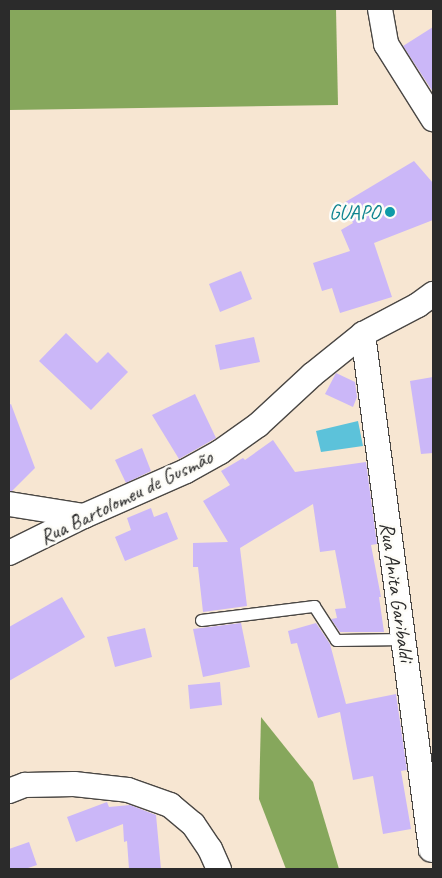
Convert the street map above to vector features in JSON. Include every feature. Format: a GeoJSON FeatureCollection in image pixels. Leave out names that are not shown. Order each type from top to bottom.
{"type":"FeatureCollection","features":[{"type":"Feature","properties":{"kind":"street"},"geometry":{"type":"LineString","coordinates":[[380,9],[386,44],[433,119]]}},
{"type":"Feature","properties":{"kind":"street","name":"Rua Bartolomeu de Gusmão"},"geometry":{"type":"LineString","coordinates":[[9,553],[84,516],[186,471],[220,452],[258,425],[312,375],[363,334],[418,305],[433,294]]}},
{"type":"Feature","properties":{"kind":"street","name":"Rua Anita Garibaldi"},"geometry":{"type":"LineString","coordinates":[[363,334],[431,850]]}},
{"type":"Feature","properties":{"kind":"street"},"geometry":{"type":"LineString","coordinates":[[9,504],[84,516]]}},
{"type":"Feature","properties":{"kind":"street"},"geometry":{"type":"LineString","coordinates":[[9,791],[25,785],[74,784],[128,790],[170,805],[193,824],[210,849],[219,869]]}},
{"type":"Feature","properties":{"kind":"lane"},"geometry":{"type":"LineString","coordinates":[[201,620],[314,606],[336,640],[404,639]]}},
{"type":"Feature","properties":{"kind":"green space"},"geometry":{"type":"Polygon","coordinates":[[[9,9],[336,9],[338,105],[9,110],[9,9]]]}},
{"type":"Feature","properties":{"kind":"green space"},"geometry":{"type":"Polygon","coordinates":[[[261,717],[313,782],[339,869],[286,869],[259,799],[261,717]]]}},
{"type":"Feature","properties":{"kind":"water"},"geometry":{"type":"Polygon","coordinates":[[[358,421],[363,446],[321,452],[316,431],[358,421]]]}},
{"type":"Feature","properties":{"kind":"building"},"geometry":{"type":"Polygon","coordinates":[[[433,27],[433,92],[403,46],[433,27]]]}},
{"type":"Feature","properties":{"kind":"building"},"geometry":{"type":"Polygon","coordinates":[[[414,161],[433,183],[433,220],[374,243],[392,297],[340,313],[332,288],[322,291],[313,263],[350,251],[341,230],[353,223],[342,204],[414,161]]]}},
{"type":"Feature","properties":{"kind":"building"},"geometry":{"type":"Polygon","coordinates":[[[241,271],[252,299],[220,312],[209,284],[241,271]]]}},
{"type":"Feature","properties":{"kind":"building"},"geometry":{"type":"Polygon","coordinates":[[[66,333],[97,363],[108,352],[128,372],[91,410],[39,361],[66,333]]]}},
{"type":"Feature","properties":{"kind":"building"},"geometry":{"type":"Polygon","coordinates":[[[254,337],[260,362],[220,370],[215,345],[254,337]]]}},
{"type":"Feature","properties":{"kind":"building"},"geometry":{"type":"Polygon","coordinates":[[[336,373],[355,382],[357,397],[353,407],[325,394],[336,373]]]}},
{"type":"Feature","properties":{"kind":"building"},"geometry":{"type":"Polygon","coordinates":[[[433,377],[433,453],[421,454],[410,381],[433,377]]]}},
{"type":"Feature","properties":{"kind":"building"},"geometry":{"type":"Polygon","coordinates":[[[195,394],[216,438],[179,459],[152,415],[195,394]]]}},
{"type":"Feature","properties":{"kind":"building"},"geometry":{"type":"Polygon","coordinates":[[[11,404],[35,468],[12,491],[9,491],[9,405],[11,404]]]}},
{"type":"Feature","properties":{"kind":"building"},"geometry":{"type":"Polygon","coordinates":[[[273,440],[295,472],[366,462],[377,544],[371,545],[381,597],[379,597],[384,632],[340,632],[331,619],[337,618],[335,609],[346,608],[335,550],[320,552],[313,504],[240,548],[247,606],[203,612],[198,567],[193,567],[193,543],[228,542],[203,501],[230,485],[221,471],[243,458],[245,460],[273,440]]]}},
{"type":"Feature","properties":{"kind":"building"},"geometry":{"type":"Polygon","coordinates":[[[142,448],[151,471],[126,483],[115,460],[142,448]]]}},
{"type":"Feature","properties":{"kind":"building"},"geometry":{"type":"Polygon","coordinates":[[[151,508],[154,517],[167,512],[178,539],[125,561],[115,537],[131,530],[127,518],[151,508]]]}},
{"type":"Feature","properties":{"kind":"building"},"geometry":{"type":"Polygon","coordinates":[[[62,597],[85,637],[9,681],[9,627],[62,597]]]}},
{"type":"Feature","properties":{"kind":"building"},"geometry":{"type":"Polygon","coordinates":[[[241,623],[250,667],[203,677],[193,629],[241,623]]]}},
{"type":"Feature","properties":{"kind":"building"},"geometry":{"type":"Polygon","coordinates":[[[316,623],[330,644],[346,704],[396,694],[407,770],[401,771],[411,829],[383,834],[373,776],[353,780],[340,712],[318,718],[297,643],[291,644],[288,631],[316,623]]]}},
{"type":"Feature","properties":{"kind":"building"},"geometry":{"type":"Polygon","coordinates":[[[145,628],[152,657],[115,667],[107,637],[145,628]]]}},
{"type":"Feature","properties":{"kind":"building"},"geometry":{"type":"Polygon","coordinates":[[[220,682],[222,705],[190,709],[188,685],[220,682]]]}},
{"type":"Feature","properties":{"kind":"building"},"geometry":{"type":"Polygon","coordinates":[[[107,802],[109,807],[130,805],[156,815],[161,869],[129,869],[127,841],[124,842],[123,824],[76,842],[67,817],[107,802]]]}},
{"type":"Feature","properties":{"kind":"building"},"geometry":{"type":"Polygon","coordinates":[[[29,842],[37,865],[25,869],[9,869],[9,849],[29,842]]]}},
{"type":"Feature","properties":{"kind":"place","name":"GUAPO"},"geometry":{"type":"Point","coordinates":[390,212]}}]}
